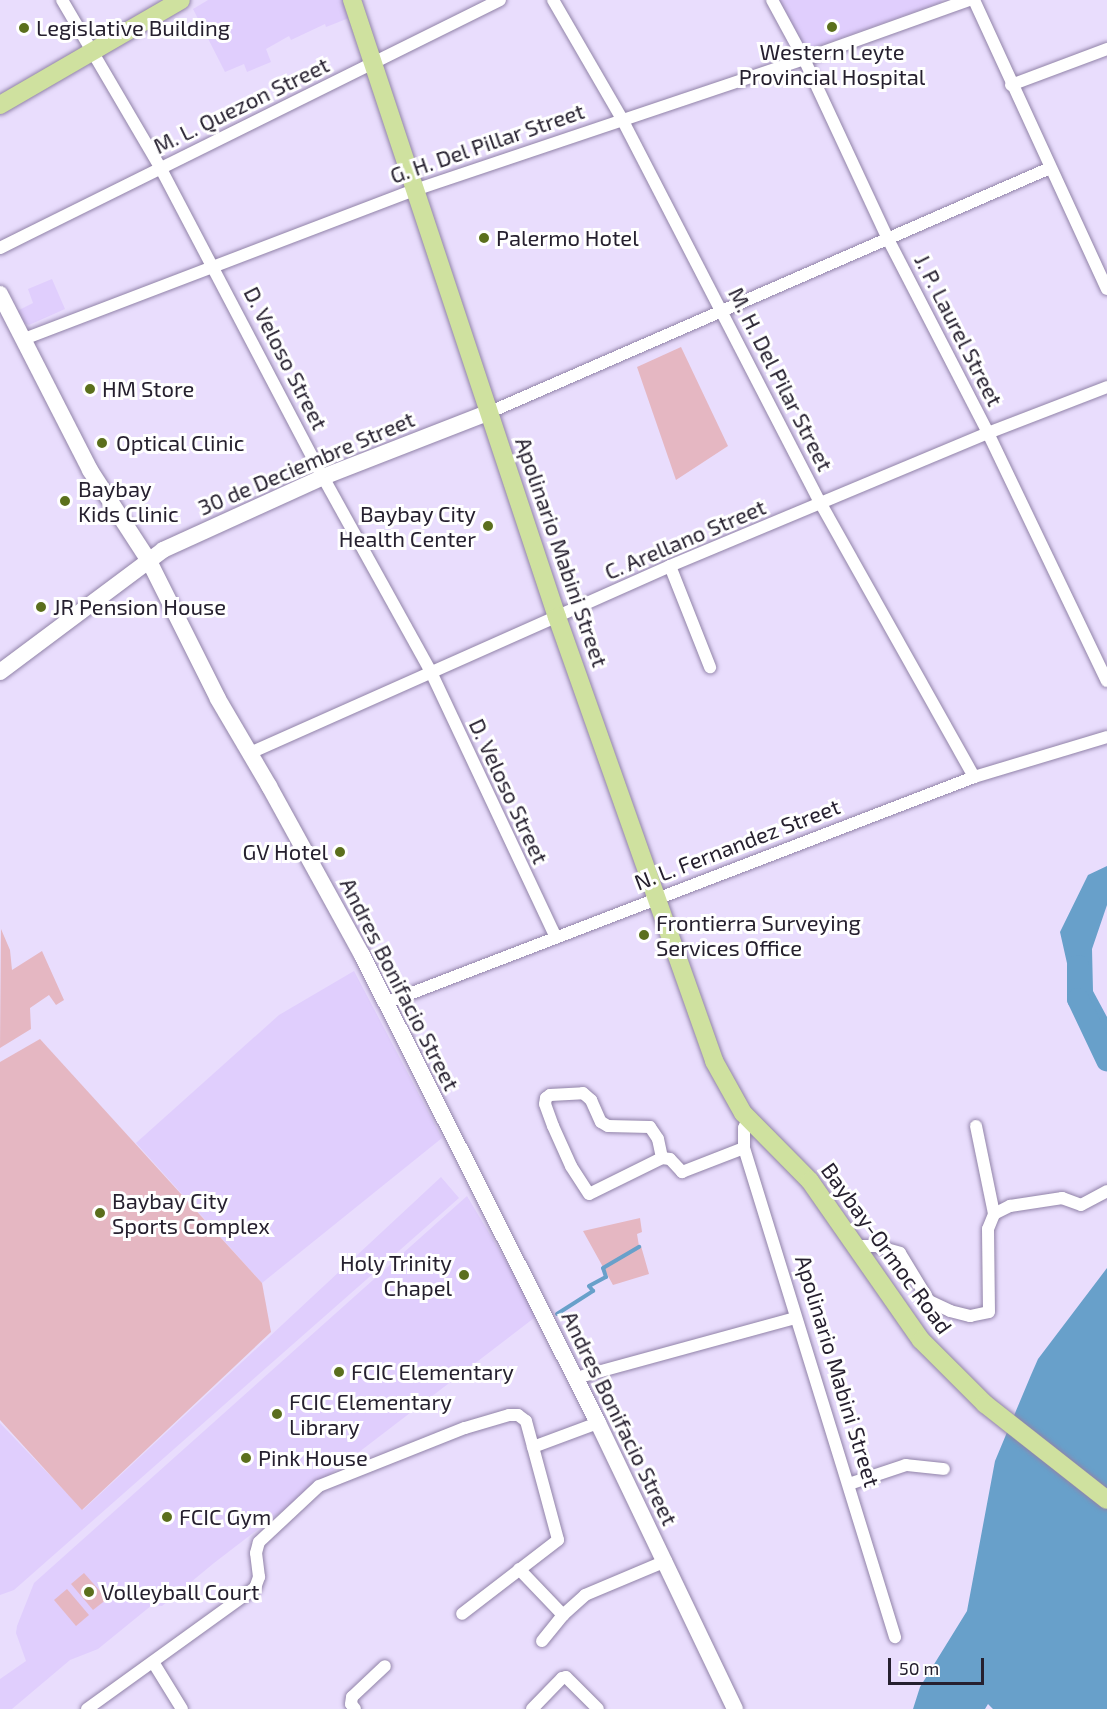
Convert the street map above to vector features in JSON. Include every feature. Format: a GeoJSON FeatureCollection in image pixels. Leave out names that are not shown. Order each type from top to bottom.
{"type":"FeatureCollection","features":[{"type":"Feature","properties":{"kind":"main road"},"geometry":{"type":"LineString","coordinates":[[0,105],[181,0]]}},
{"type":"Feature","properties":{"kind":"main road","name":"Apolinario Mabini Street"},"geometry":{"type":"LineString","coordinates":[[352,0],[557,617],[714,1060],[745,1116]]}},
{"type":"Feature","properties":{"kind":"main road","name":"Baybay-Ormoc Road"},"geometry":{"type":"LineString","coordinates":[[745,1116],[810,1180],[858,1246],[921,1340],[985,1404],[1107,1500]]}},
{"type":"Feature","properties":{"kind":"street","name":"D. Veloso Street"},"geometry":{"type":"LineString","coordinates":[[62,0],[160,167],[323,477],[431,672],[555,936]]}},
{"type":"Feature","properties":{"kind":"street","name":"M. L. Quezon Street"},"geometry":{"type":"LineString","coordinates":[[0,248],[283,105],[372,65],[500,0]]}},
{"type":"Feature","properties":{"kind":"street","name":"M. H. Del Pilar Street"},"geometry":{"type":"LineString","coordinates":[[553,0],[622,119],[821,504],[974,777]]}},
{"type":"Feature","properties":{"kind":"street","name":"J. P. Laurel Street"},"geometry":{"type":"LineString","coordinates":[[772,0],[804,59],[888,239],[988,433],[1107,681]]}},
{"type":"Feature","properties":{"kind":"street","name":"G. H. Del Pillar Street"},"geometry":{"type":"LineString","coordinates":[[24,339],[213,265],[415,190],[804,59],[948,3],[969,0]]}},
{"type":"Feature","properties":{"kind":"street"},"geometry":{"type":"LineString","coordinates":[[974,0],[1011,85],[1107,289]]}},
{"type":"Feature","properties":{"kind":"street"},"geometry":{"type":"LineString","coordinates":[[1011,85],[1107,49]]}},
{"type":"Feature","properties":{"kind":"street"},"geometry":{"type":"LineString","coordinates":[[490,412],[1050,168]]}},
{"type":"Feature","properties":{"kind":"street","name":"Andres Bonifacio Street"},"geometry":{"type":"LineString","coordinates":[[0,294],[90,470],[149,561],[218,699],[250,753],[386,1003],[576,1378],[735,1709]]}},
{"type":"Feature","properties":{"kind":"street","name":"C. Arellano Street"},"geometry":{"type":"LineString","coordinates":[[250,753],[670,566],[988,433],[1107,387]]}},
{"type":"Feature","properties":{"kind":"street","name":"30 de Deciembre Street"},"geometry":{"type":"LineString","coordinates":[[0,672],[169,547],[323,477],[490,412]]}},
{"type":"Feature","properties":{"kind":"street"},"geometry":{"type":"LineString","coordinates":[[670,566],[710,667]]}},
{"type":"Feature","properties":{"kind":"street","name":"N. L. Fernandez Street"},"geometry":{"type":"LineString","coordinates":[[386,1003],[656,897],[974,777],[1107,737]]}},
{"type":"Feature","properties":{"kind":"street"},"geometry":{"type":"LineString","coordinates":[[662,1158],[658,1139],[651,1127],[608,1125],[601,1122],[591,1100],[583,1093],[550,1095],[546,1098],[545,1104],[554,1126],[572,1166],[589,1194],[662,1158],[669,1159],[682,1172],[744,1148]]}},
{"type":"Feature","properties":{"kind":"street","name":"Apolinario Mabini Street"},"geometry":{"type":"LineString","coordinates":[[745,1116],[744,1148],[895,1637]]}},
{"type":"Feature","properties":{"kind":"street"},"geometry":{"type":"LineString","coordinates":[[858,1246],[876,1246],[900,1253],[929,1300],[950,1311],[970,1316],[989,1312],[988,1229],[994,1214],[976,1126]]}},
{"type":"Feature","properties":{"kind":"street"},"geometry":{"type":"LineString","coordinates":[[994,1214],[1010,1206],[1062,1198],[1080,1205],[1107,1191]]}},
{"type":"Feature","properties":{"kind":"street"},"geometry":{"type":"LineString","coordinates":[[576,1378],[795,1318]]}},
{"type":"Feature","properties":{"kind":"street"},"geometry":{"type":"LineString","coordinates":[[87,1709],[255,1588],[259,1577],[256,1553],[259,1542],[307,1495],[326,1482],[465,1428],[514,1414],[526,1421],[558,1539],[556,1544],[519,1569],[462,1614]]}},
{"type":"Feature","properties":{"kind":"street"},"geometry":{"type":"LineString","coordinates":[[533,1447],[598,1423]]}},
{"type":"Feature","properties":{"kind":"street"},"geometry":{"type":"LineString","coordinates":[[849,1484],[906,1465],[944,1469]]}},
{"type":"Feature","properties":{"kind":"street"},"geometry":{"type":"LineString","coordinates":[[542,1641],[563,1615],[585,1595],[666,1562]]}},
{"type":"Feature","properties":{"kind":"street"},"geometry":{"type":"LineString","coordinates":[[519,1569],[563,1615]]}},
{"type":"Feature","properties":{"kind":"street"},"geometry":{"type":"LineString","coordinates":[[153,1662],[182,1709]]}},
{"type":"Feature","properties":{"kind":"street"},"geometry":{"type":"LineString","coordinates":[[355,1709],[351,1704],[352,1697],[385,1666]]}},
{"type":"Feature","properties":{"kind":"street"},"geometry":{"type":"LineString","coordinates":[[532,1709],[562,1678],[566,1677],[598,1709]]}},
{"type":"Feature","properties":{"kind":"shaded area"},"geometry":{"type":"Polygon","coordinates":[[[208,0],[343,0],[349,18],[326,27],[325,24],[291,40],[289,36],[266,49],[271,62],[247,72],[244,64],[225,72],[193,9],[208,0]]]}},
{"type":"Feature","properties":{"kind":"shaded area","name":"Western Leyte Provincial Hospital"},"geometry":{"type":"Polygon","coordinates":[[[778,0],[941,0],[942,2],[804,51],[778,0]]]}},
{"type":"Feature","properties":{"kind":"shaded area"},"geometry":{"type":"Polygon","coordinates":[[[52,279],[65,309],[29,325],[22,322],[17,311],[33,303],[28,289],[52,279]]]}},
{"type":"Feature","properties":{"kind":"shaded area"},"geometry":{"type":"Polygon","coordinates":[[[681,347],[728,446],[676,480],[637,367],[681,347]]]}},
{"type":"Feature","properties":{"kind":"shaded area"},"geometry":{"type":"Polygon","coordinates":[[[1,929],[10,950],[12,970],[42,951],[64,1000],[56,1005],[49,995],[30,1008],[31,1029],[0,1048],[1,929]]]}},
{"type":"Feature","properties":{"kind":"shaded area"},"geometry":{"type":"Polygon","coordinates":[[[354,971],[442,1138],[262,1283],[136,1143],[279,1015],[354,971]]]}},
{"type":"Feature","properties":{"kind":"shaded area","name":"Baybay City Sports Complex"},"geometry":{"type":"Polygon","coordinates":[[[40,1039],[262,1283],[271,1332],[82,1510],[0,1420],[0,1062],[40,1039]]]}},
{"type":"Feature","properties":{"kind":"shaded area"},"geometry":{"type":"Polygon","coordinates":[[[441,1177],[459,1198],[14,1590],[0,1595],[0,1423],[83,1510],[441,1177]]]}},
{"type":"Feature","properties":{"kind":"shaded area"},"geometry":{"type":"Polygon","coordinates":[[[467,1196],[538,1315],[214,1563],[162,1606],[152,1605],[98,1649],[70,1660],[12,1709],[0,1709],[0,1679],[26,1661],[16,1633],[34,1583],[467,1196]]]}},
{"type":"Feature","properties":{"kind":"shaded area"},"geometry":{"type":"Polygon","coordinates":[[[640,1218],[642,1232],[637,1234],[649,1274],[613,1285],[583,1231],[640,1218]]]}},
{"type":"Feature","properties":{"kind":"shaded area","name":"Volleyball Court"},"geometry":{"type":"Polygon","coordinates":[[[84,1573],[107,1599],[93,1610],[71,1584],[84,1573]]]}},
{"type":"Feature","properties":{"kind":"shaded area","name":"Volleyball Court"},"geometry":{"type":"Polygon","coordinates":[[[67,1589],[89,1615],[76,1626],[54,1600],[67,1589]]]}},
{"type":"Feature","properties":{"kind":"water"},"geometry":{"type":"Polygon","coordinates":[[[1107,866],[1107,905],[1092,949],[1093,991],[1107,1017],[1107,1045],[1073,990],[1060,932],[1088,875],[1107,866]]]}},
{"type":"Feature","properties":{"kind":"water"},"geometry":{"type":"Polygon","coordinates":[[[1107,1268],[1107,1709],[993,1709],[988,1704],[985,1709],[913,1709],[920,1687],[967,1611],[995,1461],[1038,1359],[1107,1268]]]}},
{"type":"Feature","properties":{"kind":"waterway"},"geometry":{"type":"LineString","coordinates":[[1078,966],[1078,999],[1107,1060]]}},
{"type":"Feature","properties":{"kind":"waterway"},"geometry":{"type":"LineString","coordinates":[[557,1314],[593,1291],[589,1286],[606,1277],[603,1268],[639,1247]]}},
{"type":"Feature","properties":{"kind":"place","name":"Western Leyte Provincial Hospital"},"geometry":{"type":"Point","coordinates":[832,27]}},
{"type":"Feature","properties":{"kind":"place","name":"Legislative Building"},"geometry":{"type":"Point","coordinates":[24,28]}},
{"type":"Feature","properties":{"kind":"place","name":"Palermo Hotel"},"geometry":{"type":"Point","coordinates":[484,238]}},
{"type":"Feature","properties":{"kind":"place","name":"HM Store"},"geometry":{"type":"Point","coordinates":[90,389]}},
{"type":"Feature","properties":{"kind":"place","name":"Optical Clinic"},"geometry":{"type":"Point","coordinates":[102,443]}},
{"type":"Feature","properties":{"kind":"place","name":"Baybay Kids Clinic"},"geometry":{"type":"Point","coordinates":[65,501]}},
{"type":"Feature","properties":{"kind":"place","name":"Baybay City Health Center"},"geometry":{"type":"Point","coordinates":[488,526]}},
{"type":"Feature","properties":{"kind":"place","name":"JR Pension House"},"geometry":{"type":"Point","coordinates":[41,607]}},
{"type":"Feature","properties":{"kind":"place","name":"GV Hotel"},"geometry":{"type":"Point","coordinates":[340,852]}},
{"type":"Feature","properties":{"kind":"place","name":"Frontierra Surveying Services Office"},"geometry":{"type":"Point","coordinates":[644,935]}},
{"type":"Feature","properties":{"kind":"place","name":"Baybay City Sports Complex"},"geometry":{"type":"Point","coordinates":[100,1213]}},
{"type":"Feature","properties":{"kind":"place","name":"Holy Trinity Chapel"},"geometry":{"type":"Point","coordinates":[464,1275]}},
{"type":"Feature","properties":{"kind":"place","name":"FCIC Elementary"},"geometry":{"type":"Point","coordinates":[339,1372]}},
{"type":"Feature","properties":{"kind":"place","name":"FCIC Elementary Library"},"geometry":{"type":"Point","coordinates":[277,1414]}},
{"type":"Feature","properties":{"kind":"place","name":"Pink House"},"geometry":{"type":"Point","coordinates":[246,1458]}},
{"type":"Feature","properties":{"kind":"place","name":"FCIC Gym"},"geometry":{"type":"Point","coordinates":[167,1517]}},
{"type":"Feature","properties":{"kind":"place","name":"Volleyball Court"},"geometry":{"type":"Point","coordinates":[89,1592]}}]}
